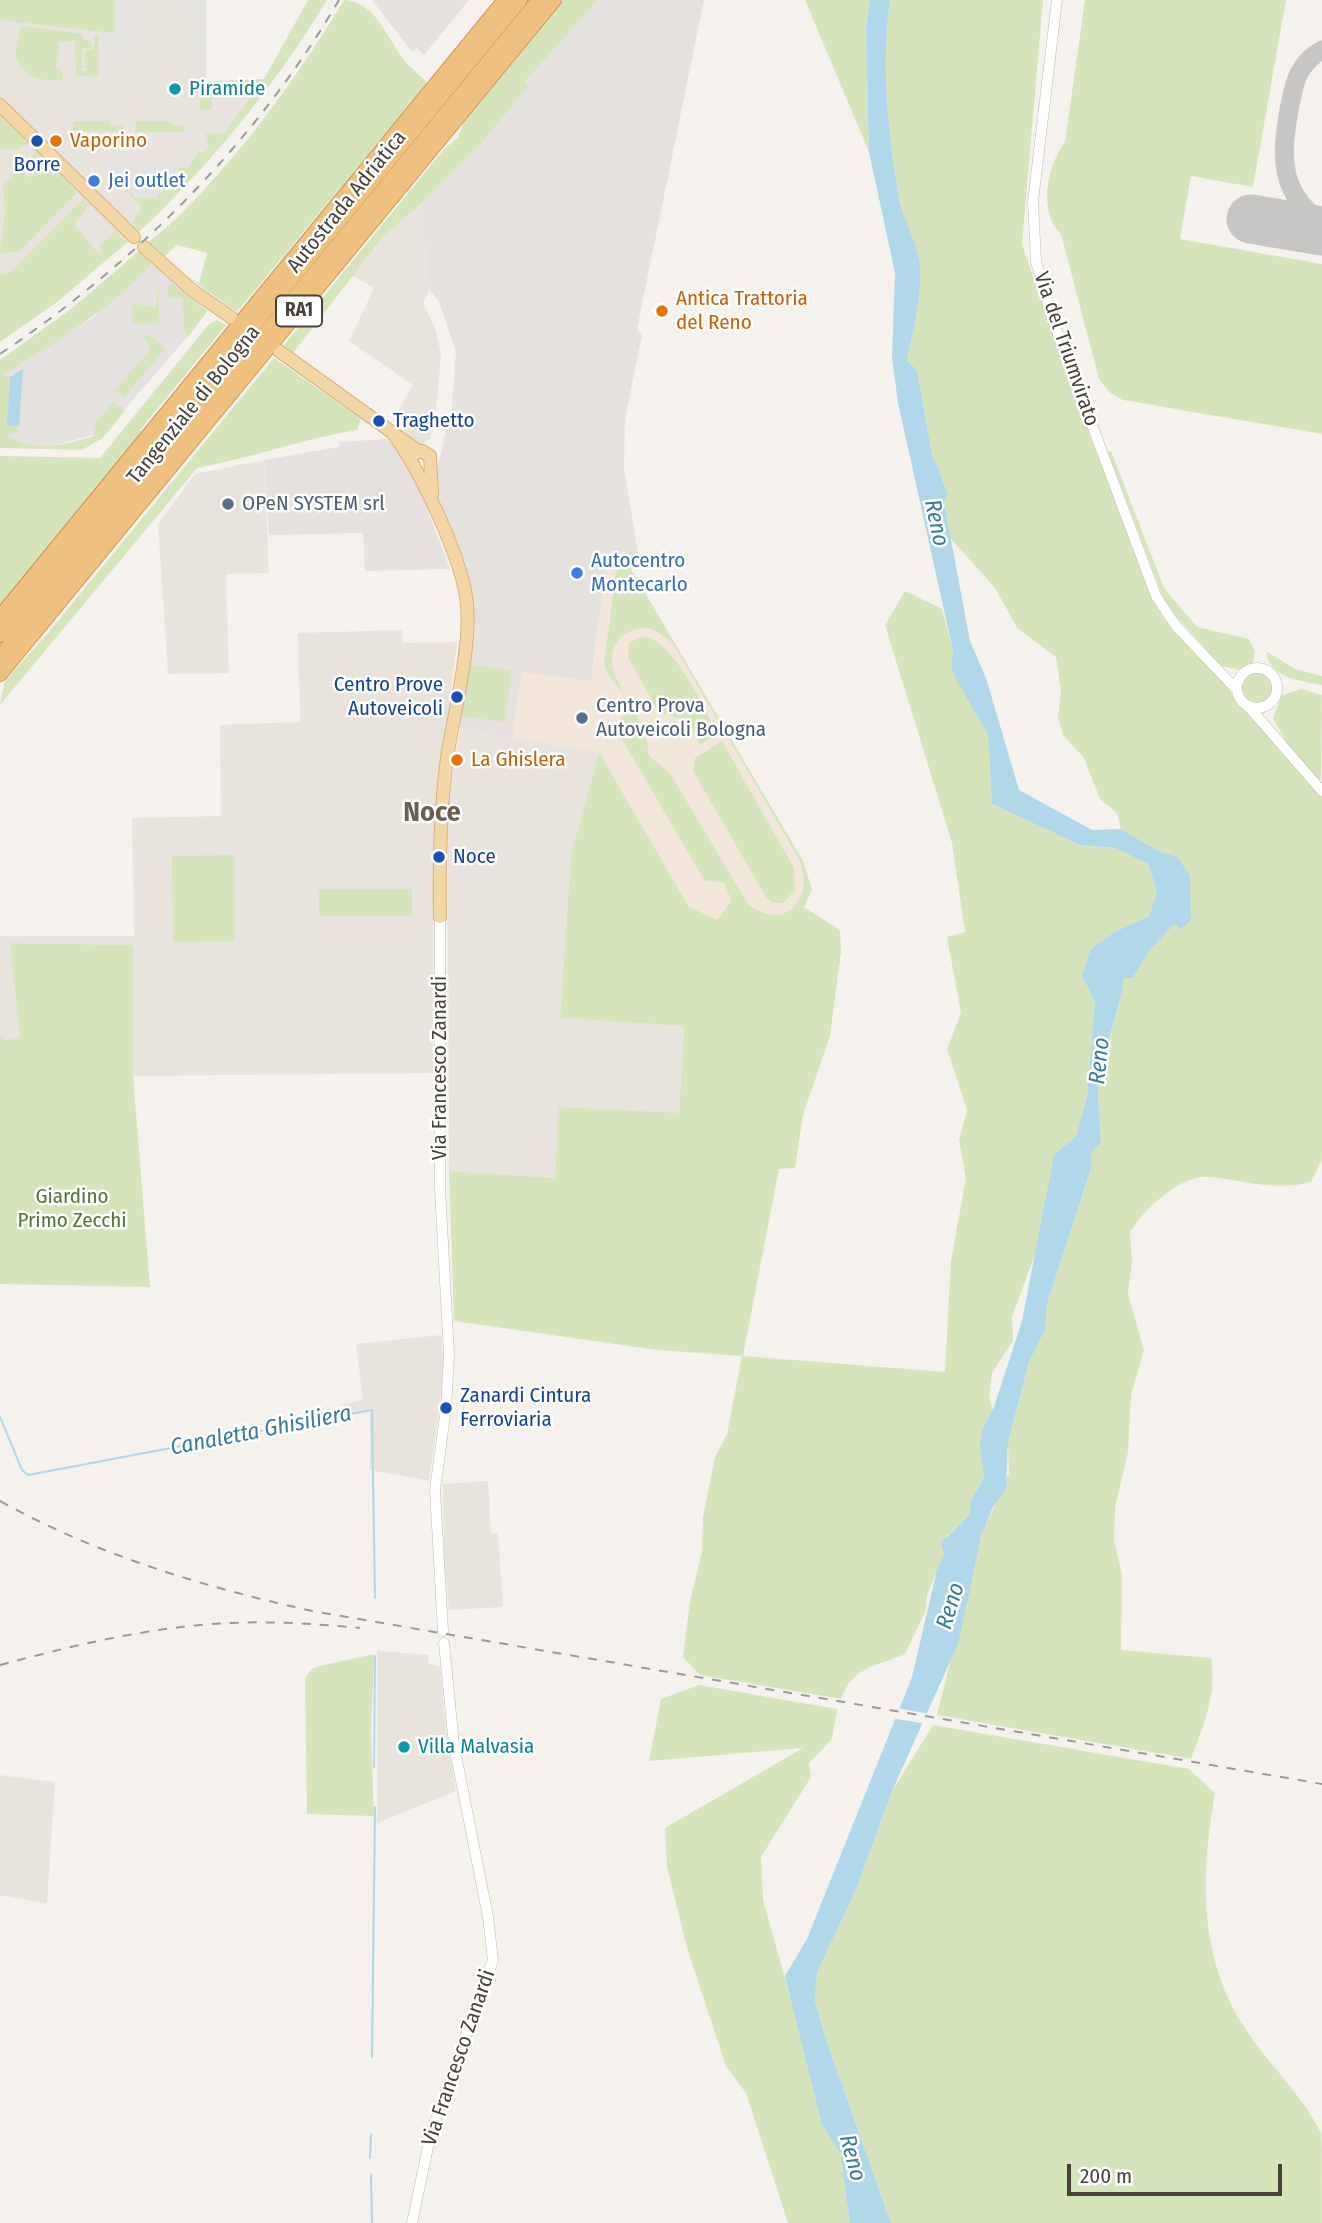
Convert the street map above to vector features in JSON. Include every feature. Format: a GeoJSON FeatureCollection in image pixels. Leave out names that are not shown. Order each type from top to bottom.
{"type":"FeatureCollection","features":[{"type":"Feature","properties":{"kind":"highway","name":"Tangenziale di Bologna"},"geometry":{"type":"LineString","coordinates":[[0,617],[505,0]]}},
{"type":"Feature","properties":{"kind":"highway","name":"Autostrada Adriatica"},"geometry":{"type":"LineString","coordinates":[[0,635],[520,0]]}},
{"type":"Feature","properties":{"kind":"highway","name":"Autostrada Adriatica"},"geometry":{"type":"LineString","coordinates":[[0,657],[539,0]]}},
{"type":"Feature","properties":{"kind":"highway","name":"Tangenziale di Bologna"},"geometry":{"type":"LineString","coordinates":[[0,674],[554,0]]}},
{"type":"Feature","properties":{"kind":"main road"},"geometry":{"type":"LineString","coordinates":[[0,104],[134,237]]}},
{"type":"Feature","properties":{"kind":"main road"},"geometry":{"type":"LineString","coordinates":[[144,247],[192,290],[232,318]]}},
{"type":"Feature","properties":{"kind":"main road","name":"Via Francesco Zanardi"},"geometry":{"type":"LineString","coordinates":[[279,351],[418,451]]}},
{"type":"Feature","properties":{"kind":"main road","name":"Via Francesco Zanardi"},"geometry":{"type":"LineString","coordinates":[[394,435],[413,465],[461,575],[467,612],[441,805],[440,917]]}},
{"type":"Feature","properties":{"kind":"main road"},"geometry":{"type":"LineString","coordinates":[[418,451],[428,453],[430,465],[422,470],[413,465],[413,454],[418,451]]}},
{"type":"Feature","properties":{"kind":"main road","name":"Via Francesco Zanardi"},"geometry":{"type":"LineString","coordinates":[[430,465],[435,512]]}},
{"type":"Feature","properties":{"kind":"street","name":"Via del Triumvirato"},"geometry":{"type":"LineString","coordinates":[[1057,0],[1032,220],[1042,289],[1156,596],[1176,626],[1237,690]]}},
{"type":"Feature","properties":{"kind":"street"},"geometry":{"type":"LineString","coordinates":[[1215,668],[1232,673],[1261,668],[1272,674],[1278,689],[1271,703],[1272,726],[1289,755]]}},
{"type":"Feature","properties":{"kind":"street"},"geometry":{"type":"LineString","coordinates":[[1245,672],[1237,690],[1240,699],[1322,791]]}},
{"type":"Feature","properties":{"kind":"street"},"geometry":{"type":"LineString","coordinates":[[1248,706],[1260,708],[1271,703]]}},
{"type":"Feature","properties":{"kind":"street","name":"Via Francesco Zanardi"},"geometry":{"type":"LineString","coordinates":[[440,917],[440,1188],[449,1369],[435,1490],[443,1631]]}},
{"type":"Feature","properties":{"kind":"street","name":"Via Francesco Zanardi"},"geometry":{"type":"LineString","coordinates":[[412,2223],[431,2133],[493,1960],[488,1917],[454,1745],[444,1643]]}},
{"type":"Feature","properties":{"kind":"shaded area"},"geometry":{"type":"Polygon","coordinates":[[[0,0],[206,0],[206,81],[264,80],[222,136],[185,175],[132,222],[139,232],[131,240],[121,238],[0,322],[0,0]]]}},
{"type":"Feature","properties":{"kind":"shaded area"},"geometry":{"type":"Polygon","coordinates":[[[115,0],[132,0],[132,42],[125,50],[101,50],[101,33],[115,34],[115,0]]]}},
{"type":"Feature","properties":{"kind":"shaded area"},"geometry":{"type":"Polygon","coordinates":[[[189,0],[206,0],[206,89],[197,88],[197,56],[189,56],[194,15],[189,14],[189,0]]]}},
{"type":"Feature","properties":{"kind":"shaded area"},"geometry":{"type":"Polygon","coordinates":[[[372,0],[469,0],[424,55],[417,48],[412,52],[372,0]]]}},
{"type":"Feature","properties":{"kind":"shaded area"},"geometry":{"type":"Polygon","coordinates":[[[598,0],[704,0],[637,329],[642,335],[625,419],[624,468],[638,554],[637,557],[607,559],[591,681],[522,672],[512,738],[460,729],[474,624],[473,601],[463,560],[438,500],[435,480],[452,404],[456,352],[439,302],[429,289],[421,204],[480,145],[528,84],[525,81],[541,61],[598,0]]]}},
{"type":"Feature","properties":{"kind":"shaded area"},"geometry":{"type":"Polygon","coordinates":[[[104,163],[188,163],[188,168],[178,168],[177,178],[172,178],[172,183],[164,183],[163,193],[157,193],[157,198],[133,198],[133,193],[128,193],[128,183],[114,178],[113,168],[104,167],[104,163]]]}},
{"type":"Feature","properties":{"kind":"shaded area"},"geometry":{"type":"Polygon","coordinates":[[[421,204],[429,289],[423,303],[435,328],[441,353],[437,403],[430,439],[419,446],[411,442],[393,420],[413,385],[349,341],[374,288],[353,276],[383,237],[421,204]]]}},
{"type":"Feature","properties":{"kind":"shaded area"},"geometry":{"type":"Polygon","coordinates":[[[152,264],[207,311],[196,327],[105,432],[52,446],[0,446],[0,377],[91,319],[152,264]]]}},
{"type":"Feature","properties":{"kind":"shaded area"},"geometry":{"type":"Polygon","coordinates":[[[386,439],[396,447],[416,480],[450,569],[365,571],[363,533],[269,535],[264,460],[339,447],[340,442],[386,439]]]}},
{"type":"Feature","properties":{"kind":"shaded area"},"geometry":{"type":"Polygon","coordinates":[[[264,460],[269,573],[226,574],[229,673],[168,674],[158,524],[195,474],[264,460]]]}},
{"type":"Feature","properties":{"kind":"shaded area"},"geometry":{"type":"Polygon","coordinates":[[[607,558],[625,559],[803,861],[812,890],[804,907],[749,928],[700,915],[689,907],[599,752],[512,738],[522,672],[592,674],[607,558]]]}},
{"type":"Feature","properties":{"kind":"shaded area"},"geometry":{"type":"Polygon","coordinates":[[[402,630],[403,643],[457,642],[434,828],[433,1073],[133,1076],[133,945],[10,943],[22,1056],[0,1087],[0,936],[134,936],[132,818],[221,816],[220,725],[300,722],[298,633],[402,630]]]}},
{"type":"Feature","properties":{"kind":"shaded area"},"geometry":{"type":"Polygon","coordinates":[[[460,729],[599,752],[571,854],[560,1018],[684,1026],[679,1114],[560,1107],[555,1178],[449,1171],[447,808],[460,729]]]}},
{"type":"Feature","properties":{"kind":"shaded area"},"geometry":{"type":"Polygon","coordinates":[[[441,1335],[444,1372],[429,1481],[370,1470],[370,1411],[343,1416],[343,1404],[363,1400],[356,1344],[441,1335]]]}},
{"type":"Feature","properties":{"kind":"shaded area"},"geometry":{"type":"Polygon","coordinates":[[[488,1481],[491,1533],[498,1533],[503,1607],[449,1610],[444,1556],[443,1484],[488,1481]]]}},
{"type":"Feature","properties":{"kind":"shaded area"},"geometry":{"type":"Polygon","coordinates":[[[377,1651],[429,1655],[428,1664],[440,1667],[446,1731],[456,1791],[377,1823],[377,1651]]]}},
{"type":"Feature","properties":{"kind":"shaded area"},"geometry":{"type":"Polygon","coordinates":[[[0,1775],[55,1782],[47,1904],[0,1895],[0,1775]]]}},
{"type":"Feature","properties":{"kind":"green space"},"geometry":{"type":"Polygon","coordinates":[[[0,0],[115,0],[115,33],[0,20],[0,0]]]}},
{"type":"Feature","properties":{"kind":"green space"},"geometry":{"type":"Polygon","coordinates":[[[308,0],[327,0],[286,63],[217,151],[139,232],[132,222],[142,207],[114,178],[128,182],[133,193],[157,197],[163,183],[178,168],[188,168],[198,152],[204,153],[209,148],[206,133],[224,133],[258,87],[235,87],[233,82],[231,96],[212,96],[212,110],[200,110],[200,95],[212,93],[216,81],[264,79],[308,0]]]}},
{"type":"Feature","properties":{"kind":"green space"},"geometry":{"type":"Polygon","coordinates":[[[344,0],[364,6],[372,13],[404,60],[427,83],[237,312],[188,277],[199,283],[207,253],[177,245],[165,256],[149,242],[208,186],[250,136],[309,56],[344,0]]]}},
{"type":"Feature","properties":{"kind":"green space"},"geometry":{"type":"Polygon","coordinates":[[[563,0],[598,0],[525,81],[529,85],[480,145],[421,204],[383,237],[293,353],[284,345],[445,148],[458,138],[464,121],[563,0]]]}},
{"type":"Feature","properties":{"kind":"green space"},"geometry":{"type":"Polygon","coordinates":[[[805,0],[870,0],[866,30],[869,152],[805,0]]]}},
{"type":"Feature","properties":{"kind":"green space"},"geometry":{"type":"Polygon","coordinates":[[[890,0],[1043,0],[1022,244],[1044,309],[1093,444],[1162,616],[1225,684],[1238,704],[1322,790],[1322,1159],[1311,1182],[1298,1185],[1272,1186],[1208,1177],[1186,1182],[1164,1195],[1144,1213],[1130,1232],[1132,1261],[1128,1294],[1144,1350],[1131,1395],[1128,1452],[1115,1508],[1114,1540],[1122,1575],[1121,1650],[1211,1658],[1211,1697],[1191,1759],[937,1715],[981,1537],[1009,1473],[1008,1442],[1029,1362],[1044,1329],[1047,1304],[1091,1168],[1091,1153],[1101,1143],[1099,1083],[1124,978],[1133,978],[1149,951],[1174,923],[1176,856],[1162,853],[1121,829],[1117,813],[1100,799],[1084,758],[1063,735],[1058,717],[1061,691],[1056,657],[1017,628],[995,588],[950,538],[944,503],[948,494],[932,454],[917,370],[907,360],[921,276],[918,256],[899,198],[892,149],[886,74],[890,0]]]}},
{"type":"Feature","properties":{"kind":"green space"},"geometry":{"type":"Polygon","coordinates":[[[1085,0],[1286,0],[1253,187],[1191,176],[1180,239],[1322,264],[1322,434],[1123,400],[1110,393],[1099,379],[1061,234],[1049,214],[1047,202],[1050,176],[1065,142],[1085,0]]]}},
{"type":"Feature","properties":{"kind":"green space"},"geometry":{"type":"Polygon","coordinates":[[[20,26],[82,34],[83,40],[90,41],[92,48],[83,48],[81,76],[76,76],[75,41],[59,42],[56,68],[63,73],[63,80],[35,78],[25,71],[15,58],[20,26]]]}},
{"type":"Feature","properties":{"kind":"green space"},"geometry":{"type":"Polygon","coordinates":[[[94,35],[98,35],[98,77],[82,76],[82,71],[89,70],[85,68],[85,50],[94,50],[94,35]]]}},
{"type":"Feature","properties":{"kind":"green space"},"geometry":{"type":"Polygon","coordinates":[[[0,115],[28,144],[16,149],[0,149],[0,115]]]}},
{"type":"Feature","properties":{"kind":"green space"},"geometry":{"type":"Polygon","coordinates":[[[73,121],[110,121],[111,125],[123,126],[123,132],[73,131],[73,121]]]}},
{"type":"Feature","properties":{"kind":"green space"},"geometry":{"type":"Polygon","coordinates":[[[136,121],[173,122],[173,126],[185,126],[185,132],[135,132],[136,121]]]}},
{"type":"Feature","properties":{"kind":"green space"},"geometry":{"type":"Polygon","coordinates":[[[37,151],[77,193],[19,252],[0,253],[5,210],[3,185],[19,169],[29,178],[40,169],[30,158],[37,151]]]}},
{"type":"Feature","properties":{"kind":"green space"},"geometry":{"type":"Polygon","coordinates":[[[83,199],[89,205],[74,224],[98,253],[101,252],[100,245],[116,230],[121,238],[129,241],[57,302],[0,342],[0,274],[7,274],[15,268],[83,199]]]}},
{"type":"Feature","properties":{"kind":"green space"},"geometry":{"type":"Polygon","coordinates":[[[139,251],[152,264],[118,297],[81,325],[2,376],[10,377],[7,425],[19,426],[18,432],[7,435],[17,441],[49,446],[94,436],[95,423],[114,401],[125,411],[103,438],[82,450],[0,448],[0,360],[71,309],[139,251]]]}},
{"type":"Feature","properties":{"kind":"green space"},"geometry":{"type":"Polygon","coordinates":[[[159,284],[159,323],[133,324],[132,304],[156,307],[159,284]]]}},
{"type":"Feature","properties":{"kind":"green space"},"geometry":{"type":"Polygon","coordinates":[[[172,284],[207,311],[188,337],[184,331],[183,298],[168,298],[168,287],[172,284]]]}},
{"type":"Feature","properties":{"kind":"green space"},"geometry":{"type":"Polygon","coordinates":[[[217,320],[226,325],[0,605],[0,456],[100,458],[209,324],[217,320]]]}},
{"type":"Feature","properties":{"kind":"green space"},"geometry":{"type":"Polygon","coordinates":[[[142,335],[152,336],[165,349],[124,397],[115,390],[151,349],[142,335]]]}},
{"type":"Feature","properties":{"kind":"green space"},"geometry":{"type":"Polygon","coordinates":[[[274,358],[361,419],[357,430],[197,468],[0,705],[5,681],[49,632],[274,358]]]}},
{"type":"Feature","properties":{"kind":"green space"},"geometry":{"type":"Polygon","coordinates":[[[1111,451],[1164,588],[1197,627],[1249,639],[1255,651],[1253,663],[1241,670],[1221,666],[1166,605],[1108,452],[1111,451]]]}},
{"type":"Feature","properties":{"kind":"green space"},"geometry":{"type":"Polygon","coordinates":[[[618,558],[625,559],[803,861],[812,890],[804,907],[840,930],[841,952],[830,1036],[803,1115],[795,1168],[779,1169],[743,1356],[945,1372],[951,1261],[966,1178],[959,1140],[967,1110],[947,1049],[961,1013],[947,937],[965,932],[952,843],[885,625],[905,591],[942,609],[953,651],[951,666],[988,735],[992,804],[1080,845],[1115,848],[1148,864],[1157,892],[1149,916],[1114,932],[1090,950],[1082,976],[1095,1002],[1087,1097],[1076,1136],[1054,1155],[1039,1244],[1012,1317],[1013,1341],[992,1373],[989,1396],[993,1410],[983,1427],[984,1478],[971,1500],[969,1515],[946,1537],[944,1554],[927,1595],[926,1610],[905,1654],[859,1674],[846,1688],[841,1699],[700,1675],[683,1657],[690,1601],[702,1552],[703,1517],[715,1457],[727,1434],[742,1356],[657,1350],[454,1321],[449,1171],[555,1178],[559,1107],[679,1113],[684,1026],[560,1018],[571,854],[599,752],[689,907],[718,920],[731,901],[725,883],[704,880],[622,739],[620,725],[624,713],[632,707],[645,730],[649,756],[670,773],[748,904],[774,915],[785,913],[794,907],[803,885],[803,872],[798,857],[672,642],[652,629],[630,632],[618,641],[612,655],[614,671],[624,694],[608,675],[604,664],[618,558]]]}},
{"type":"Feature","properties":{"kind":"green space"},"geometry":{"type":"Polygon","coordinates":[[[641,637],[653,640],[675,660],[718,734],[700,745],[690,722],[659,712],[628,658],[629,643],[641,637]]]}},
{"type":"Feature","properties":{"kind":"green space"},"geometry":{"type":"Polygon","coordinates":[[[1266,651],[1295,669],[1322,676],[1322,685],[1279,673],[1273,667],[1266,651]]]}},
{"type":"Feature","properties":{"kind":"green space"},"geometry":{"type":"Polygon","coordinates":[[[469,664],[512,671],[504,722],[461,716],[469,664]]]}},
{"type":"Feature","properties":{"kind":"green space"},"geometry":{"type":"Polygon","coordinates":[[[1258,672],[1269,677],[1274,688],[1269,699],[1258,704],[1247,699],[1242,688],[1247,677],[1258,672]]]}},
{"type":"Feature","properties":{"kind":"green space"},"geometry":{"type":"Polygon","coordinates":[[[1301,689],[1322,695],[1321,779],[1315,779],[1290,749],[1273,718],[1282,695],[1301,689]]]}},
{"type":"Feature","properties":{"kind":"green space"},"geometry":{"type":"Polygon","coordinates":[[[722,741],[794,868],[795,890],[783,903],[773,903],[766,897],[693,771],[695,758],[722,741]]]}},
{"type":"Feature","properties":{"kind":"green space"},"geometry":{"type":"Polygon","coordinates":[[[234,855],[235,941],[173,942],[172,856],[234,855]]]}},
{"type":"Feature","properties":{"kind":"green space"},"geometry":{"type":"Polygon","coordinates":[[[319,889],[412,889],[412,916],[319,916],[319,889]]]}},
{"type":"Feature","properties":{"kind":"green space","name":"Giardino Primo Zecchi"},"geometry":{"type":"Polygon","coordinates":[[[10,943],[133,945],[133,1076],[150,1287],[0,1284],[0,1034],[6,1040],[20,1038],[10,943]]]}},
{"type":"Feature","properties":{"kind":"green space"},"geometry":{"type":"Polygon","coordinates":[[[374,1654],[371,1730],[374,1816],[307,1814],[305,1678],[312,1669],[320,1666],[374,1654]]]}},
{"type":"Feature","properties":{"kind":"green space"},"geometry":{"type":"Polygon","coordinates":[[[699,1685],[837,1709],[832,1739],[809,1763],[811,1777],[761,1857],[763,1900],[822,2125],[840,2153],[850,2223],[788,2223],[746,2093],[726,2066],[687,1948],[667,1867],[665,1828],[803,1748],[649,1761],[661,1699],[699,1685]]]}},
{"type":"Feature","properties":{"kind":"green space"},"geometry":{"type":"Polygon","coordinates":[[[933,1725],[1189,1769],[1215,1793],[1206,1882],[1207,1912],[1218,1970],[1228,1998],[1243,2025],[1304,2105],[1321,2133],[1322,2223],[891,2223],[826,2040],[815,2000],[817,1972],[856,1890],[892,1791],[933,1725]]]}},
{"type":"Feature","properties":{"kind":"water","name":"Reno"},"geometry":{"type":"Polygon","coordinates":[[[870,0],[890,0],[886,74],[892,149],[899,198],[920,264],[919,299],[907,360],[917,370],[932,454],[948,494],[944,503],[970,641],[986,678],[1019,790],[1092,830],[1121,829],[1162,853],[1176,856],[1190,875],[1191,920],[1181,929],[1174,924],[1149,951],[1133,978],[1124,978],[1099,1083],[1101,1143],[1091,1153],[1091,1168],[1047,1304],[1045,1329],[1029,1362],[1008,1442],[1006,1489],[993,1507],[981,1537],[958,1644],[892,1791],[856,1890],[817,1972],[815,2000],[826,2040],[891,2223],[850,2223],[840,2153],[822,2125],[785,1976],[807,1939],[912,1677],[937,1570],[944,1554],[941,1543],[969,1515],[971,1500],[984,1478],[980,1444],[983,1427],[993,1410],[1022,1321],[1054,1155],[1076,1136],[1087,1097],[1095,1002],[1082,976],[1090,950],[1114,932],[1149,916],[1157,892],[1148,864],[1115,848],[1080,845],[992,804],[988,735],[951,666],[953,651],[898,403],[892,357],[895,273],[869,152],[866,30],[870,0]]]}},
{"type":"Feature","properties":{"kind":"water"},"geometry":{"type":"Polygon","coordinates":[[[23,369],[19,426],[7,425],[10,377],[23,369]]]}},
{"type":"Feature","properties":{"kind":"pier"},"geometry":{"type":"Polygon","coordinates":[[[896,1708],[930,1714],[926,1724],[892,1718],[896,1708]]]}},
{"type":"Feature","properties":{"kind":"waterway","name":"Canaletta Ghisiliera"},"geometry":{"type":"LineString","coordinates":[[0,1417],[22,1470],[28,1475],[372,1410],[375,1598]]}},
{"type":"Feature","properties":{"kind":"waterway","name":"Canaletta Ghisiliera"},"geometry":{"type":"LineString","coordinates":[[374,1767],[375,1656]]}},
{"type":"Feature","properties":{"kind":"waterway","name":"Canaletta Ghisiliera"},"geometry":{"type":"LineString","coordinates":[[372,2057],[375,1807]]}},
{"type":"Feature","properties":{"kind":"waterway","name":"Canaletta Ghisiliera"},"geometry":{"type":"LineString","coordinates":[[370,2158],[371,2134]]}},
{"type":"Feature","properties":{"kind":"waterway","name":"Canaletta Ghisiliera"},"geometry":{"type":"LineString","coordinates":[[371,2174],[372,2223]]}},
{"type":"Feature","properties":{"kind":"taxiway"},"geometry":{"type":"LineString","coordinates":[[1322,50],[1302,68],[1295,83],[1285,143],[1286,172],[1291,186],[1308,211],[1322,223]]}},
{"type":"Feature","properties":{"kind":"runway"},"geometry":{"type":"LineString","coordinates":[[1251,219],[1322,231]]}},
{"type":"Feature","properties":{"kind":"railway"},"geometry":{"type":"LineString","coordinates":[[0,354],[99,280],[189,196],[270,102],[339,0]]}},
{"type":"Feature","properties":{"kind":"railway"},"geometry":{"type":"LineString","coordinates":[[0,1501],[74,1538],[152,1567],[191,1580],[312,1611],[1322,1784]]}},
{"type":"Feature","properties":{"kind":"railway"},"geometry":{"type":"LineString","coordinates":[[0,1665],[114,1638],[202,1625],[248,1622],[360,1628]]}},
{"type":"Feature","properties":{"kind":"place","name":"Piramide"},"geometry":{"type":"Point","coordinates":[175,89]}},
{"type":"Feature","properties":{"kind":"place","name":"Borre"},"geometry":{"type":"Point","coordinates":[37,141]}},
{"type":"Feature","properties":{"kind":"place","name":"Vaporino"},"geometry":{"type":"Point","coordinates":[56,141]}},
{"type":"Feature","properties":{"kind":"place","name":"Jei outlet"},"geometry":{"type":"Point","coordinates":[94,181]}},
{"type":"Feature","properties":{"kind":"place","name":"Antica Trattoria del Reno"},"geometry":{"type":"Point","coordinates":[662,311]}},
{"type":"Feature","properties":{"kind":"place","name":"Traghetto"},"geometry":{"type":"Point","coordinates":[379,421]}},
{"type":"Feature","properties":{"kind":"place","name":"OPeN SYSTEM srl"},"geometry":{"type":"Point","coordinates":[228,504]}},
{"type":"Feature","properties":{"kind":"place","name":"Autocentro Montecarlo"},"geometry":{"type":"Point","coordinates":[577,573]}},
{"type":"Feature","properties":{"kind":"place","name":"Centro Prove Autoveicoli"},"geometry":{"type":"Point","coordinates":[457,697]}},
{"type":"Feature","properties":{"kind":"place","name":"Centro Prova Autoveicoli Bologna"},"geometry":{"type":"Point","coordinates":[582,718]}},
{"type":"Feature","properties":{"kind":"place","name":"La Ghislera"},"geometry":{"type":"Point","coordinates":[457,760]}},
{"type":"Feature","properties":{"kind":"place","name":"Noce"},"geometry":{"type":"Point","coordinates":[439,857]}},
{"type":"Feature","properties":{"kind":"place","name":"Zanardi Cintura Ferroviaria"},"geometry":{"type":"Point","coordinates":[446,1408]}},
{"type":"Feature","properties":{"kind":"place","name":"Villa Malvasia"},"geometry":{"type":"Point","coordinates":[404,1747]}},
{"type":"Feature","properties":{"kind":"district","name":"Noce"},"geometry":{"type":"Point","coordinates":[432,813]}}]}
